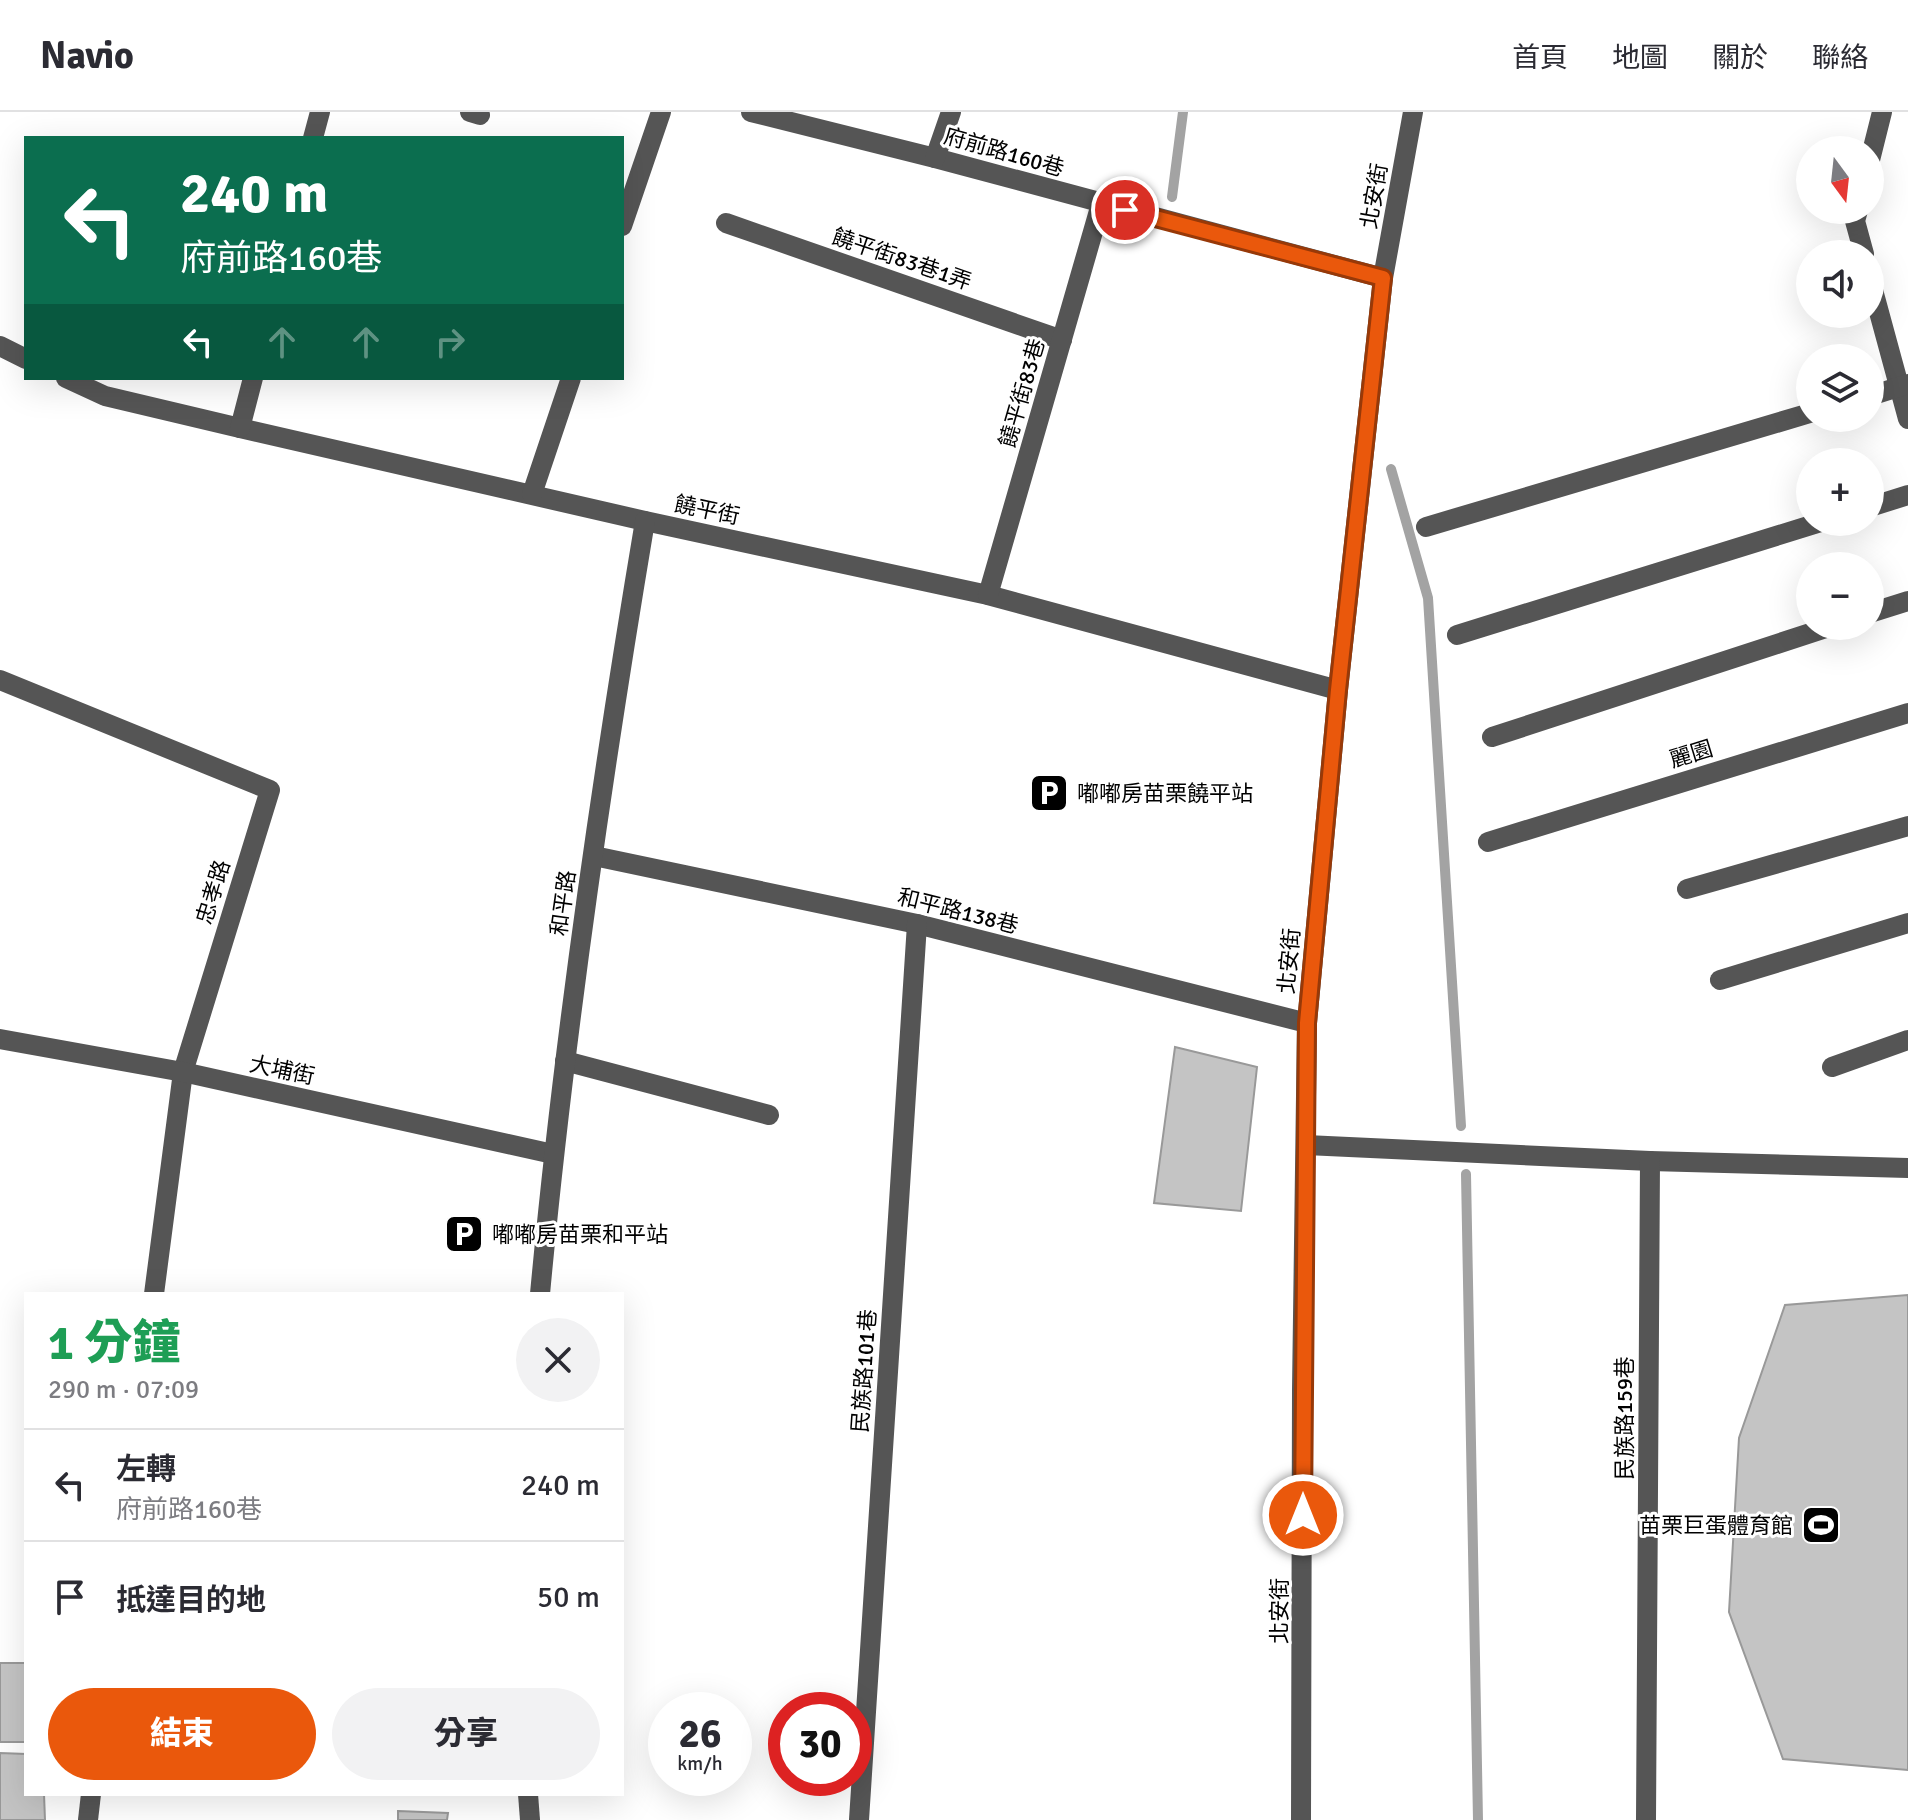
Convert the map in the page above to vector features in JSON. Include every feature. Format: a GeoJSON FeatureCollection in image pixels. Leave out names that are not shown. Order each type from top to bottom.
{"type":"FeatureCollection","features":[{"type":"Feature","properties":{"kind":"street"},"geometry":{"type":"LineString","coordinates":[[298,112],[317,123]]}},
{"type":"Feature","properties":{"kind":"street"},"geometry":{"type":"LineString","coordinates":[[624,220],[661,112]]}},
{"type":"Feature","properties":{"kind":"street","name":"府前路160巷"},"geometry":{"type":"LineString","coordinates":[[751,112],[1383,278]]}},
{"type":"Feature","properties":{"kind":"street"},"geometry":{"type":"LineString","coordinates":[[935,158],[951,112]]}},
{"type":"Feature","properties":{"kind":"street","name":"北安街"},"geometry":{"type":"LineString","coordinates":[[1301,1820],[1307,1023],[1338,690],[1383,278],[1413,112]]}},
{"type":"Feature","properties":{"kind":"street"},"geometry":{"type":"LineString","coordinates":[[1876,136],[1882,112]]}},
{"type":"Feature","properties":{"kind":"street","name":"饒平街83巷"},"geometry":{"type":"LineString","coordinates":[[988,595],[1101,204]]}},
{"type":"Feature","properties":{"kind":"street","name":"饒平街83巷1弄"},"geometry":{"type":"LineString","coordinates":[[726,223],[1062,340]]}},
{"type":"Feature","properties":{"kind":"street"},"geometry":{"type":"LineString","coordinates":[[1884,324],[1903,386],[1908,419]]}},
{"type":"Feature","properties":{"kind":"street"},"geometry":{"type":"LineString","coordinates":[[0,346],[24,358]]}},
{"type":"Feature","properties":{"kind":"street","name":"饒平街"},"geometry":{"type":"LineString","coordinates":[[70,380],[105,396],[240,428],[645,521],[988,595],[1338,690]]}},
{"type":"Feature","properties":{"kind":"street"},"geometry":{"type":"LineString","coordinates":[[240,428],[252,380]]}},
{"type":"Feature","properties":{"kind":"street"},"geometry":{"type":"LineString","coordinates":[[532,494],[570,380]]}},
{"type":"Feature","properties":{"kind":"street"},"geometry":{"type":"LineString","coordinates":[[1426,527],[1796,417]]}},
{"type":"Feature","properties":{"kind":"street"},"geometry":{"type":"LineString","coordinates":[[1884,503],[1908,495]]}},
{"type":"Feature","properties":{"kind":"street","name":"和平路"},"geometry":{"type":"LineString","coordinates":[[540,1292],[565,1061],[617,686],[645,521]]}},
{"type":"Feature","properties":{"kind":"street"},"geometry":{"type":"LineString","coordinates":[[1457,635],[1796,530]]}},
{"type":"Feature","properties":{"kind":"street"},"geometry":{"type":"LineString","coordinates":[[1884,609],[1908,601]]}},
{"type":"Feature","properties":{"kind":"street"},"geometry":{"type":"LineString","coordinates":[[1492,737],[1796,638]]}},
{"type":"Feature","properties":{"kind":"street","name":"忠孝路"},"geometry":{"type":"LineString","coordinates":[[0,680],[270,790],[183,1072],[154,1292]]}},
{"type":"Feature","properties":{"kind":"street","name":"麗園"},"geometry":{"type":"LineString","coordinates":[[1488,842],[1908,713]]}},
{"type":"Feature","properties":{"kind":"street"},"geometry":{"type":"LineString","coordinates":[[1687,889],[1908,826]]}},
{"type":"Feature","properties":{"kind":"street","name":"和平路138巷"},"geometry":{"type":"LineString","coordinates":[[594,856],[917,924],[1307,1023]]}},
{"type":"Feature","properties":{"kind":"street"},"geometry":{"type":"LineString","coordinates":[[1720,980],[1908,923]]}},
{"type":"Feature","properties":{"kind":"street","name":"民族路101巷"},"geometry":{"type":"LineString","coordinates":[[859,1820],[917,924]]}},
{"type":"Feature","properties":{"kind":"street","name":"大埔街"},"geometry":{"type":"LineString","coordinates":[[0,1039],[183,1072],[553,1154]]}},
{"type":"Feature","properties":{"kind":"street"},"geometry":{"type":"LineString","coordinates":[[1832,1067],[1908,1040]]}},
{"type":"Feature","properties":{"kind":"street"},"geometry":{"type":"LineString","coordinates":[[565,1061],[769,1115]]}},
{"type":"Feature","properties":{"kind":"street"},"geometry":{"type":"LineString","coordinates":[[1306,1145],[1650,1161],[1908,1168]]}},
{"type":"Feature","properties":{"kind":"street","name":"民族路159巷"},"geometry":{"type":"LineString","coordinates":[[1646,1820],[1650,1161]]}},
{"type":"Feature","properties":{"kind":"street"},"geometry":{"type":"LineString","coordinates":[[88,1820],[91,1796]]}},
{"type":"Feature","properties":{"kind":"street"},"geometry":{"type":"LineString","coordinates":[[528,1796],[530,1820]]}},
{"type":"Feature","properties":{"kind":"building"},"geometry":{"type":"Polygon","coordinates":[[[1175,1047],[1257,1067],[1241,1211],[1154,1203],[1175,1047]]]}},
{"type":"Feature","properties":{"kind":"building","name":"苗栗巨蛋體育館"},"geometry":{"type":"Polygon","coordinates":[[[1908,1295],[1908,1770],[1783,1759],[1729,1612],[1739,1438],[1785,1305],[1908,1295]]]}},
{"type":"Feature","properties":{"kind":"building"},"geometry":{"type":"Polygon","coordinates":[[[0,1663],[24,1663],[24,1742],[0,1742],[0,1663]]]}},
{"type":"Feature","properties":{"kind":"building"},"geometry":{"type":"Polygon","coordinates":[[[0,1753],[24,1754],[24,1796],[44,1796],[45,1820],[0,1820],[0,1753]]]}},
{"type":"Feature","properties":{"kind":"building"},"geometry":{"type":"Polygon","coordinates":[[[398,1811],[448,1813],[447,1820],[398,1820],[398,1811]]]}},
{"type":"Feature","properties":{"kind":"waterway"},"geometry":{"type":"LineString","coordinates":[[1172,197],[1183,112]]}},
{"type":"Feature","properties":{"kind":"waterway"},"geometry":{"type":"LineString","coordinates":[[1391,469],[1428,598],[1461,1126]]}},
{"type":"Feature","properties":{"kind":"waterway"},"geometry":{"type":"LineString","coordinates":[[1466,1174],[1478,1820]]}},
{"type":"Feature","properties":{"kind":"place","name":"嘟嘟房苗栗饒平站"},"geometry":{"type":"Point","coordinates":[1049,793]}},
{"type":"Feature","properties":{"kind":"place","name":"嘟嘟房苗栗和平站"},"geometry":{"type":"Point","coordinates":[464,1234]}},
{"type":"Feature","properties":{"kind":"place","name":"苗栗巨蛋體育館"},"geometry":{"type":"Point","coordinates":[1821,1525]}},
{"type":"Feature","properties":{"kind":"route"},"geometry":{"type":"LineString","coordinates":[[1125,210],[1383,278],[1338,690],[1307,1023],[1303,1515]]}}]}
